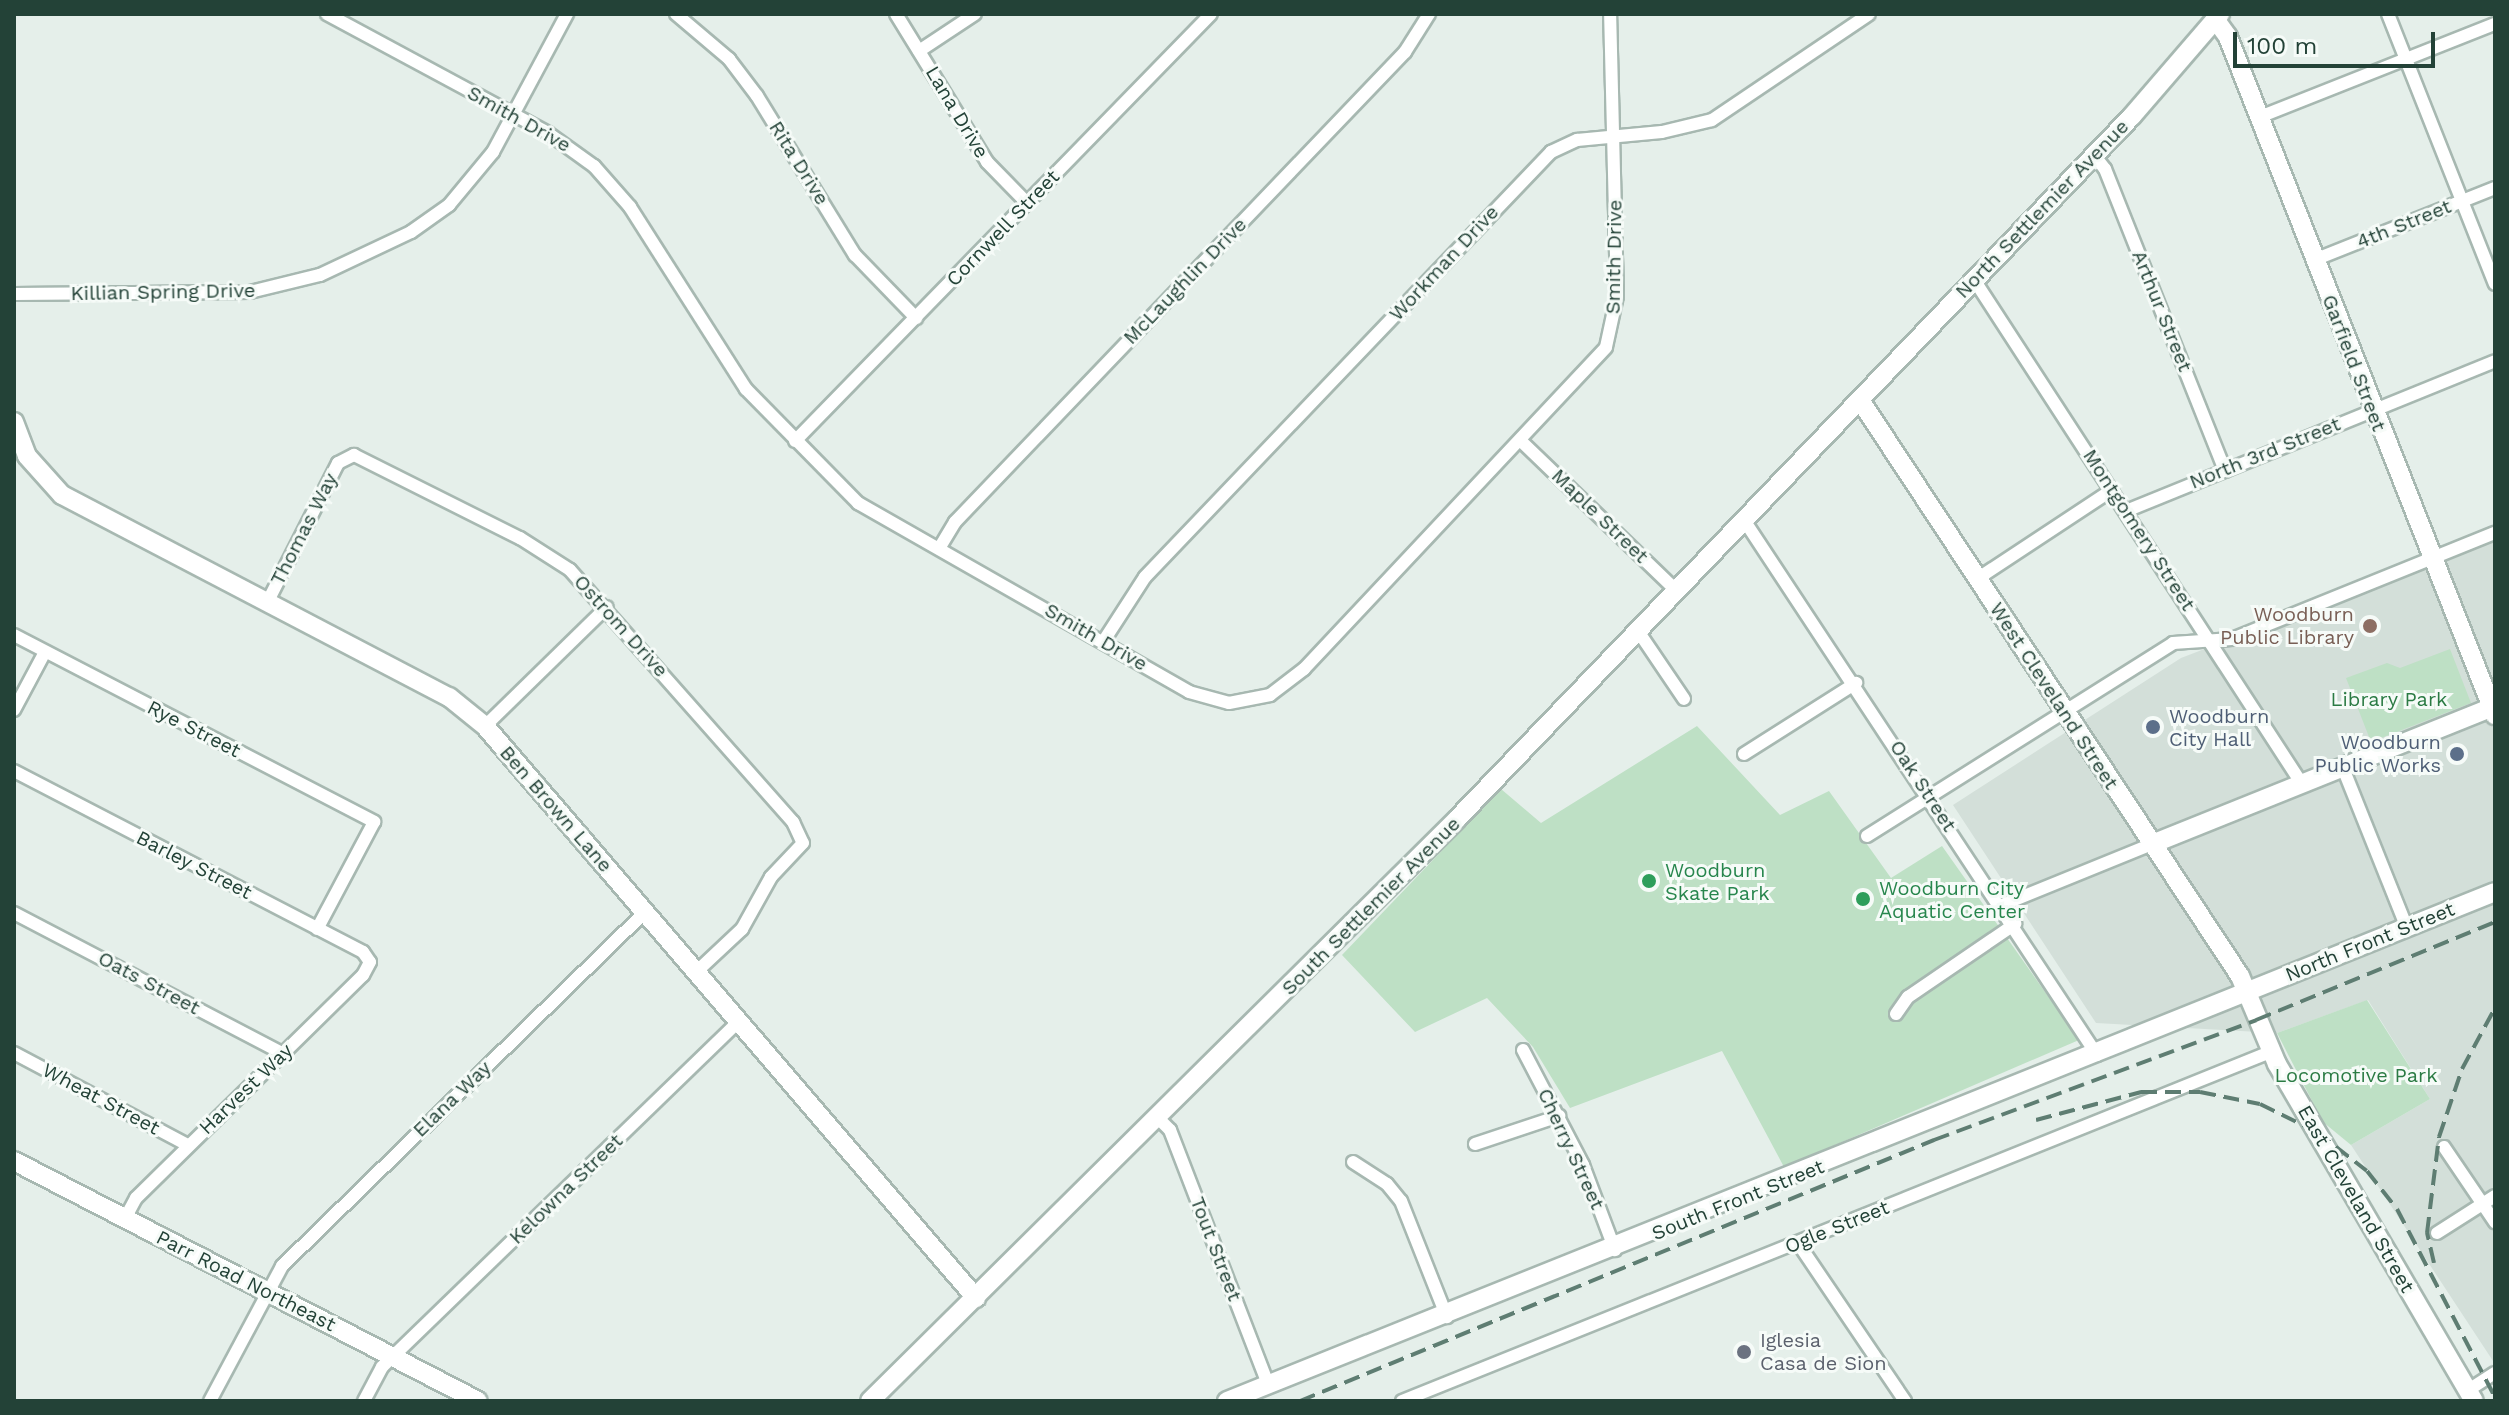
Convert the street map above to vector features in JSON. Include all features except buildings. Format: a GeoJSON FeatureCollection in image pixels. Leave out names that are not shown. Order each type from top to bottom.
{"type":"FeatureCollection","features":[{"type":"Feature","properties":{"kind":"main road","name":"Garfield Street"},"geometry":{"type":"LineString","coordinates":[[2215,16],[2228,37],[2371,410],[2494,709]]}},
{"type":"Feature","properties":{"kind":"main road","name":"North Settlemier Avenue"},"geometry":{"type":"LineString","coordinates":[[1860,400],[1973,278],[2094,155],[2215,16]]}},
{"type":"Feature","properties":{"kind":"main road","name":"South Settlemier Avenue"},"geometry":{"type":"LineString","coordinates":[[870,1401],[1158,1118],[1638,631],[1860,400]]}},
{"type":"Feature","properties":{"kind":"main road","name":"West Cleveland Street"},"geometry":{"type":"LineString","coordinates":[[1860,400],[2247,993]]}},
{"type":"Feature","properties":{"kind":"main road"},"geometry":{"type":"LineString","coordinates":[[14,422],[20,460]]}},
{"type":"Feature","properties":{"kind":"main road","name":"Ben Brown Lane"},"geometry":{"type":"LineString","coordinates":[[20,460],[62,495],[449,697],[485,726],[976,1298]]}},
{"type":"Feature","properties":{"kind":"main road"},"geometry":{"type":"LineString","coordinates":[[2152,844],[2494,709]]}},
{"type":"Feature","properties":{"kind":"main road","name":"North Front Street"},"geometry":{"type":"LineString","coordinates":[[2247,993],[2495,892]]}},
{"type":"Feature","properties":{"kind":"main road","name":"East Cleveland Street"},"geometry":{"type":"LineString","coordinates":[[2247,993],[2270,1052],[2470,1396]]}},
{"type":"Feature","properties":{"kind":"main road","name":"South Front Street"},"geometry":{"type":"LineString","coordinates":[[1227,1401],[1615,1250],[2247,993]]}},
{"type":"Feature","properties":{"kind":"main road","name":"Parr Road Northeast"},"geometry":{"type":"LineString","coordinates":[[14,1161],[478,1401]]}},
{"type":"Feature","properties":{"kind":"street","name":"Smith Drive"},"geometry":{"type":"LineString","coordinates":[[327,14],[580,154],[607,180],[746,389],[858,503],[1202,697],[1242,702],[1270,695],[1304,669],[1595,364],[1610,337],[1617,296],[1610,14]]}},
{"type":"Feature","properties":{"kind":"street","name":"Killian Spring Drive"},"geometry":{"type":"LineString","coordinates":[[14,294],[250,292],[320,275],[431,221],[466,188],[513,116],[567,14]]}},
{"type":"Feature","properties":{"kind":"street","name":"Rita Drive"},"geometry":{"type":"LineString","coordinates":[[676,14],[729,59],[855,255],[916,318]]}},
{"type":"Feature","properties":{"kind":"street","name":"Lana Drive"},"geometry":{"type":"LineString","coordinates":[[896,14],[987,162],[1027,203]]}},
{"type":"Feature","properties":{"kind":"street"},"geometry":{"type":"LineString","coordinates":[[919,51],[975,14]]}},
{"type":"Feature","properties":{"kind":"street","name":"Cornwell Street"},"geometry":{"type":"LineString","coordinates":[[795,441],[1211,14]]}},
{"type":"Feature","properties":{"kind":"street","name":"McLaughlin Drive"},"geometry":{"type":"LineString","coordinates":[[940,547],[951,527],[1405,52],[1429,14]]}},
{"type":"Feature","properties":{"kind":"street","name":"Workman Drive"},"geometry":{"type":"LineString","coordinates":[[1103,642],[1156,565],[1542,160],[1567,143],[1662,132],[1712,120],[1869,14]]}},
{"type":"Feature","properties":{"kind":"street"},"geometry":{"type":"LineString","coordinates":[[2388,14],[2495,284]]}},
{"type":"Feature","properties":{"kind":"street"},"geometry":{"type":"LineString","coordinates":[[2257,118],[2495,24]]}},
{"type":"Feature","properties":{"kind":"street","name":"Arthur Street"},"geometry":{"type":"LineString","coordinates":[[2094,155],[2105,169],[2225,471]]}},
{"type":"Feature","properties":{"kind":"street","name":"4th Street"},"geometry":{"type":"LineString","coordinates":[[2314,260],[2495,188]]}},
{"type":"Feature","properties":{"kind":"street","name":"Montgomery Street"},"geometry":{"type":"LineString","coordinates":[[1973,278],[2302,784]]}},
{"type":"Feature","properties":{"kind":"street","name":"North 3rd Street"},"geometry":{"type":"LineString","coordinates":[[2126,511],[2495,361]]}},
{"type":"Feature","properties":{"kind":"street","name":"Maple Street"},"geometry":{"type":"LineString","coordinates":[[1522,442],[1677,591]]}},
{"type":"Feature","properties":{"kind":"street","name":"Thomas Way"},"geometry":{"type":"LineString","coordinates":[[267,603],[345,456]]}},
{"type":"Feature","properties":{"kind":"street","name":"Ostrom Drive"},"geometry":{"type":"LineString","coordinates":[[345,456],[364,457],[520,538],[570,570],[607,607],[793,822],[803,843],[771,877],[742,929],[696,972]]}},
{"type":"Feature","properties":{"kind":"street"},"geometry":{"type":"LineString","coordinates":[[1977,579],[2112,490]]}},
{"type":"Feature","properties":{"kind":"street","name":"Oak Street"},"geometry":{"type":"LineString","coordinates":[[1744,520],[1856,683],[2015,924],[2097,1055]]}},
{"type":"Feature","properties":{"kind":"street"},"geometry":{"type":"LineString","coordinates":[[1867,836],[2173,643],[2232,639],[2495,533]]}},
{"type":"Feature","properties":{"kind":"street"},"geometry":{"type":"LineString","coordinates":[[485,726],[607,607]]}},
{"type":"Feature","properties":{"kind":"street"},"geometry":{"type":"LineString","coordinates":[[1638,631],[1684,699]]}},
{"type":"Feature","properties":{"kind":"street","name":"Rye Street"},"geometry":{"type":"LineString","coordinates":[[14,635],[374,822],[317,929]]}},
{"type":"Feature","properties":{"kind":"street"},"geometry":{"type":"LineString","coordinates":[[14,710],[45,652]]}},
{"type":"Feature","properties":{"kind":"street"},"geometry":{"type":"LineString","coordinates":[[1744,754],[1856,683]]}},
{"type":"Feature","properties":{"kind":"street"},"geometry":{"type":"LineString","coordinates":[[2343,768],[2407,928]]}},
{"type":"Feature","properties":{"kind":"street","name":"Barley Street"},"geometry":{"type":"LineString","coordinates":[[14,771],[363,952],[370,962]]}},
{"type":"Feature","properties":{"kind":"street"},"geometry":{"type":"LineString","coordinates":[[2002,905],[2152,844]]}},
{"type":"Feature","properties":{"kind":"street","name":"Elana Way"},"geometry":{"type":"LineString","coordinates":[[210,1401],[282,1266],[645,912]]}},
{"type":"Feature","properties":{"kind":"street","name":"Oats Street"},"geometry":{"type":"LineString","coordinates":[[14,913],[284,1054]]}},
{"type":"Feature","properties":{"kind":"street"},"geometry":{"type":"LineString","coordinates":[[1896,1014],[1908,997],[2015,924]]}},
{"type":"Feature","properties":{"kind":"street","name":"Harvest Way"},"geometry":{"type":"LineString","coordinates":[[125,1219],[136,1198],[284,1054],[370,962]]}},
{"type":"Feature","properties":{"kind":"street","name":"Kelowna Street"},"geometry":{"type":"LineString","coordinates":[[364,1401],[392,1357],[739,1021]]}},
{"type":"Feature","properties":{"kind":"street","name":"Cherry Street"},"geometry":{"type":"LineString","coordinates":[[1523,1050],[1559,1116],[1615,1250]]}},
{"type":"Feature","properties":{"kind":"street","name":"Ogle Street"},"geometry":{"type":"LineString","coordinates":[[1402,1401],[2270,1052]]}},
{"type":"Feature","properties":{"kind":"street","name":"Wheat Street"},"geometry":{"type":"LineString","coordinates":[[14,1053],[188,1145]]}},
{"type":"Feature","properties":{"kind":"street"},"geometry":{"type":"LineString","coordinates":[[1475,1144],[1559,1116]]}},
{"type":"Feature","properties":{"kind":"street","name":"Tout Street"},"geometry":{"type":"LineString","coordinates":[[1158,1118],[1170,1130],[1268,1384]]}},
{"type":"Feature","properties":{"kind":"street"},"geometry":{"type":"LineString","coordinates":[[2444,1147],[2495,1222]]}},
{"type":"Feature","properties":{"kind":"street"},"geometry":{"type":"LineString","coordinates":[[1353,1162],[1387,1184],[1401,1201],[1447,1317]]}},
{"type":"Feature","properties":{"kind":"street"},"geometry":{"type":"LineString","coordinates":[[2437,1233],[2495,1196]]}},
{"type":"Feature","properties":{"kind":"street"},"geometry":{"type":"LineString","coordinates":[[1798,1243],[1905,1401]]}},
{"type":"Feature","properties":{"kind":"street"},"geometry":{"type":"LineString","coordinates":[[2470,1396],[2495,1373]]}},
{"type":"Feature","properties":{"kind":"shaded area"},"geometry":{"type":"Polygon","coordinates":[[[2495,538],[2495,1364],[2351,1145],[2430,1099],[2368,1000],[2277,1033],[2096,1023],[1953,805],[2181,658],[2495,538]]]}},
{"type":"Feature","properties":{"kind":"green space","name":"Library Park"},"geometry":{"type":"Polygon","coordinates":[[[2450,649],[2471,703],[2371,742],[2346,678],[2387,663],[2400,668],[2450,649]]]}},
{"type":"Feature","properties":{"kind":"green space"},"geometry":{"type":"Polygon","coordinates":[[[1697,726],[1780,815],[1829,791],[1891,878],[1942,846],[2079,1040],[1784,1167],[1722,1051],[1570,1108],[1533,1047],[1487,998],[1415,1032],[1342,955],[1501,789],[1541,823],[1697,726]]]}},
{"type":"Feature","properties":{"kind":"green space","name":"Locomotive Park"},"geometry":{"type":"Polygon","coordinates":[[[2367,1000],[2430,1099],[2351,1145],[2323,1122],[2277,1033],[2367,1000]]]}},
{"type":"Feature","properties":{"kind":"railway"},"geometry":{"type":"LineString","coordinates":[[1300,1401],[1934,1140],[2256,1020],[2495,922]]}},
{"type":"Feature","properties":{"kind":"railway"},"geometry":{"type":"LineString","coordinates":[[2434,1263],[2427,1233],[2439,1137],[2462,1069],[2495,1008]]}},
{"type":"Feature","properties":{"kind":"railway"},"geometry":{"type":"LineString","coordinates":[[2036,1120],[2141,1092],[2200,1092],[2260,1104],[2317,1132],[2367,1171],[2397,1209],[2495,1397]]}},
{"type":"Feature","properties":{"kind":"place","name":"Woodburn Public Library"},"geometry":{"type":"Point","coordinates":[2370,626]}},
{"type":"Feature","properties":{"kind":"place","name":"Woodburn City Hall"},"geometry":{"type":"Point","coordinates":[2153,727]}},
{"type":"Feature","properties":{"kind":"place","name":"Woodburn Public Works"},"geometry":{"type":"Point","coordinates":[2457,754]}},
{"type":"Feature","properties":{"kind":"place","name":"Woodburn Skate Park"},"geometry":{"type":"Point","coordinates":[1649,881]}},
{"type":"Feature","properties":{"kind":"place","name":"Woodburn City Aquatic Center"},"geometry":{"type":"Point","coordinates":[1863,899]}},
{"type":"Feature","properties":{"kind":"place","name":"Iglesia Casa de Sion"},"geometry":{"type":"Point","coordinates":[1744,1352]}}]}
